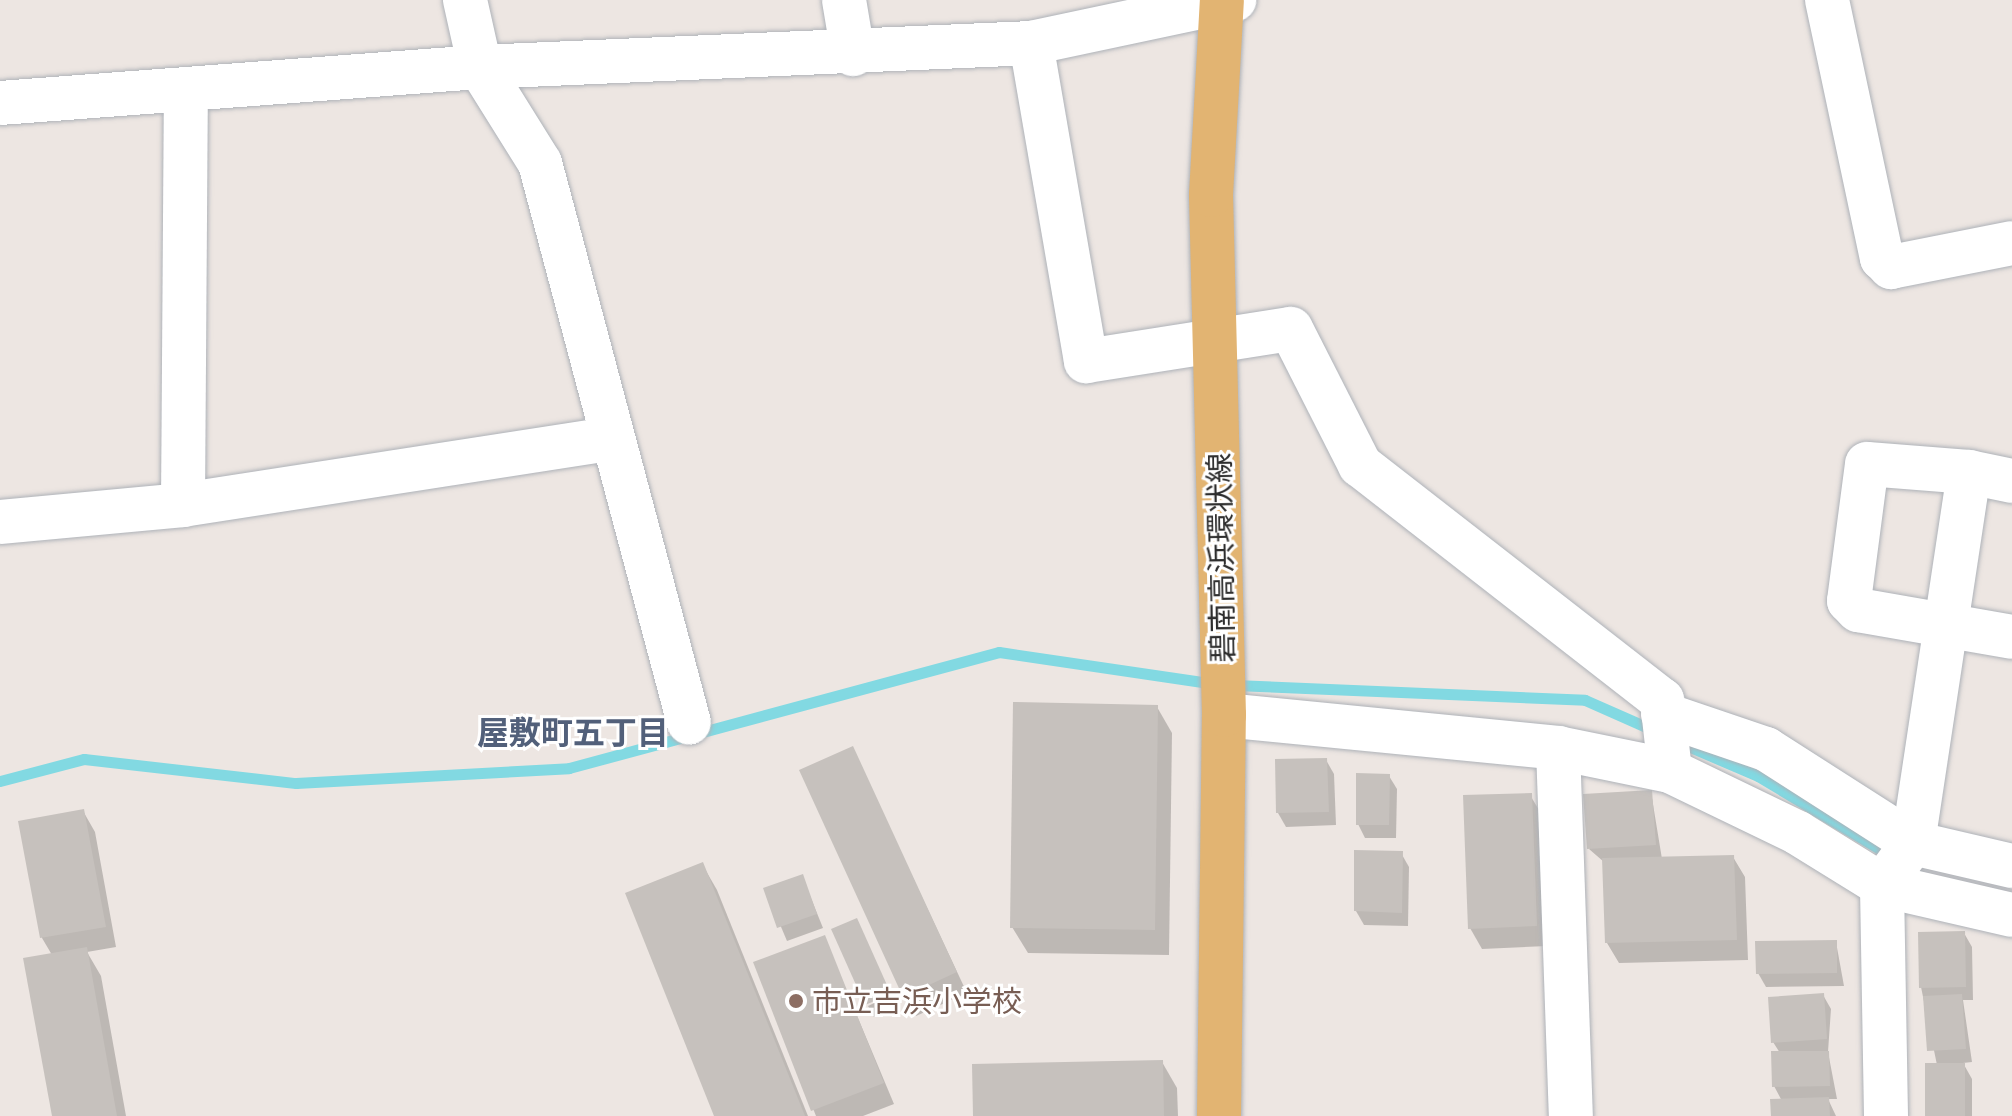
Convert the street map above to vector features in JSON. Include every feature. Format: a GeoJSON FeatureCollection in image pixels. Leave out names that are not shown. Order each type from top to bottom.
{"type":"FeatureCollection","features":[{"type":"Feature","properties":{"kind":"main road","name":"碧南高浜環状線"},"geometry":{"type":"LineString","coordinates":[[1219,1116],[1224,712],[1211,195],[1226,1]]}},
{"type":"Feature","properties":{"kind":"street"},"geometry":{"type":"LineString","coordinates":[[465,0],[480,67],[540,163],[608,439],[689,723]]}},
{"type":"Feature","properties":{"kind":"street"},"geometry":{"type":"LineString","coordinates":[[844,0],[853,54]]}},
{"type":"Feature","properties":{"kind":"street"},"geometry":{"type":"LineString","coordinates":[[1827,0],[1882,258],[1891,267],[2012,243]]}},
{"type":"Feature","properties":{"kind":"street"},"geometry":{"type":"LineString","coordinates":[[0,103],[480,67],[853,54],[1031,43],[1226,1]]}},
{"type":"Feature","properties":{"kind":"street"},"geometry":{"type":"LineString","coordinates":[[1031,43],[1086,361],[1291,329],[1360,465],[1662,700],[1670,767]]}},
{"type":"Feature","properties":{"kind":"street"},"geometry":{"type":"LineString","coordinates":[[183,505],[186,91]]}},
{"type":"Feature","properties":{"kind":"street"},"geometry":{"type":"LineString","coordinates":[[0,522],[183,505],[608,439]]}},
{"type":"Feature","properties":{"kind":"street"},"geometry":{"type":"LineString","coordinates":[[2012,481],[1969,472],[1867,464],[1849,601],[1858,610],[1946,621],[2012,637]]}},
{"type":"Feature","properties":{"kind":"street"},"geometry":{"type":"LineString","coordinates":[[1886,1116],[1883,883],[1912,844],[1969,472]]}},
{"type":"Feature","properties":{"kind":"street"},"geometry":{"type":"LineString","coordinates":[[1224,712],[1558,748],[1670,767],[1798,833],[1883,883],[2012,915]]}},
{"type":"Feature","properties":{"kind":"street"},"geometry":{"type":"LineString","coordinates":[[1663,715],[1766,749],[1912,844],[2012,866]]}},
{"type":"Feature","properties":{"kind":"street"},"geometry":{"type":"LineString","coordinates":[[1558,748],[1571,1116]]}},
{"type":"Feature","properties":{"kind":"building"},"geometry":{"type":"Polygon","coordinates":[[[1013,702],[1158,705],[1155,930],[1010,928],[1013,702]]]}},
{"type":"Feature","properties":{"kind":"building"},"geometry":{"type":"Polygon","coordinates":[[[853,746],[957,972],[903,997],[799,770],[853,746]]]}},
{"type":"Feature","properties":{"kind":"building"},"geometry":{"type":"Polygon","coordinates":[[[1327,758],[1329,812],[1276,813],[1275,759],[1327,758]]]}},
{"type":"Feature","properties":{"kind":"building"},"geometry":{"type":"Polygon","coordinates":[[[1356,773],[1390,774],[1389,825],[1356,825],[1356,773]]]}},
{"type":"Feature","properties":{"kind":"building"},"geometry":{"type":"Polygon","coordinates":[[[1652,790],[1656,845],[1587,849],[1583,794],[1652,790]]]}},
{"type":"Feature","properties":{"kind":"building"},"geometry":{"type":"Polygon","coordinates":[[[1532,793],[1537,926],[1468,929],[1463,795],[1532,793]]]}},
{"type":"Feature","properties":{"kind":"building"},"geometry":{"type":"Polygon","coordinates":[[[84,809],[106,927],[40,938],[18,821],[84,809]]]}},
{"type":"Feature","properties":{"kind":"building"},"geometry":{"type":"Polygon","coordinates":[[[1354,850],[1403,851],[1402,913],[1354,911],[1354,850]]]}},
{"type":"Feature","properties":{"kind":"building"},"geometry":{"type":"Polygon","coordinates":[[[1734,855],[1737,940],[1605,943],[1602,858],[1734,855]]]}},
{"type":"Feature","properties":{"kind":"building"},"geometry":{"type":"Polygon","coordinates":[[[703,862],[805,1116],[714,1116],[625,893],[703,862]]]}},
{"type":"Feature","properties":{"kind":"building"},"geometry":{"type":"Polygon","coordinates":[[[803,874],[817,914],[777,928],[763,888],[803,874]]]}},
{"type":"Feature","properties":{"kind":"building"},"geometry":{"type":"Polygon","coordinates":[[[857,918],[891,994],[865,1005],[831,929],[857,918]]]}},
{"type":"Feature","properties":{"kind":"building"},"geometry":{"type":"Polygon","coordinates":[[[1965,931],[1966,987],[1919,988],[1918,932],[1965,931]]]}},
{"type":"Feature","properties":{"kind":"building"},"geometry":{"type":"Polygon","coordinates":[[[825,935],[884,1083],[811,1111],[753,962],[825,935]]]}},
{"type":"Feature","properties":{"kind":"building"},"geometry":{"type":"Polygon","coordinates":[[[1837,940],[1837,973],[1756,974],[1755,941],[1837,940]]]}},
{"type":"Feature","properties":{"kind":"building"},"geometry":{"type":"Polygon","coordinates":[[[87,947],[117,1116],[52,1116],[23,958],[87,947]]]}},
{"type":"Feature","properties":{"kind":"building"},"geometry":{"type":"Polygon","coordinates":[[[1824,993],[1827,1039],[1771,1043],[1768,997],[1824,993]]]}},
{"type":"Feature","properties":{"kind":"building"},"geometry":{"type":"Polygon","coordinates":[[[1962,994],[1966,1049],[1927,1051],[1923,996],[1962,994]]]}},
{"type":"Feature","properties":{"kind":"building"},"geometry":{"type":"Polygon","coordinates":[[[1771,1051],[1829,1051],[1830,1086],[1772,1087],[1771,1051]]]}},
{"type":"Feature","properties":{"kind":"building"},"geometry":{"type":"Polygon","coordinates":[[[1163,1060],[1164,1116],[973,1116],[972,1064],[1163,1060]]]}},
{"type":"Feature","properties":{"kind":"building"},"geometry":{"type":"Polygon","coordinates":[[[1925,1063],[1965,1063],[1965,1116],[1925,1116],[1925,1063]]]}},
{"type":"Feature","properties":{"kind":"building"},"geometry":{"type":"Polygon","coordinates":[[[1829,1097],[1830,1116],[1771,1116],[1770,1099],[1829,1097]]]}},
{"type":"Feature","properties":{"kind":"waterway"},"geometry":{"type":"LineString","coordinates":[[0,781],[84,759],[296,783],[569,768],[999,652],[1216,684]]}},
{"type":"Feature","properties":{"kind":"waterway"},"geometry":{"type":"LineString","coordinates":[[1234,685],[1585,700],[1653,730]]}},
{"type":"Feature","properties":{"kind":"waterway"},"geometry":{"type":"LineString","coordinates":[[1676,741],[1758,776],[1893,857]]}},
{"type":"Feature","properties":{"kind":"place","name":"市立吉浜小学校"},"geometry":{"type":"Point","coordinates":[796,1001]}},
{"type":"Feature","properties":{"kind":"district","name":"屋敷町五丁目"},"geometry":{"type":"Point","coordinates":[573,732]}}]}
